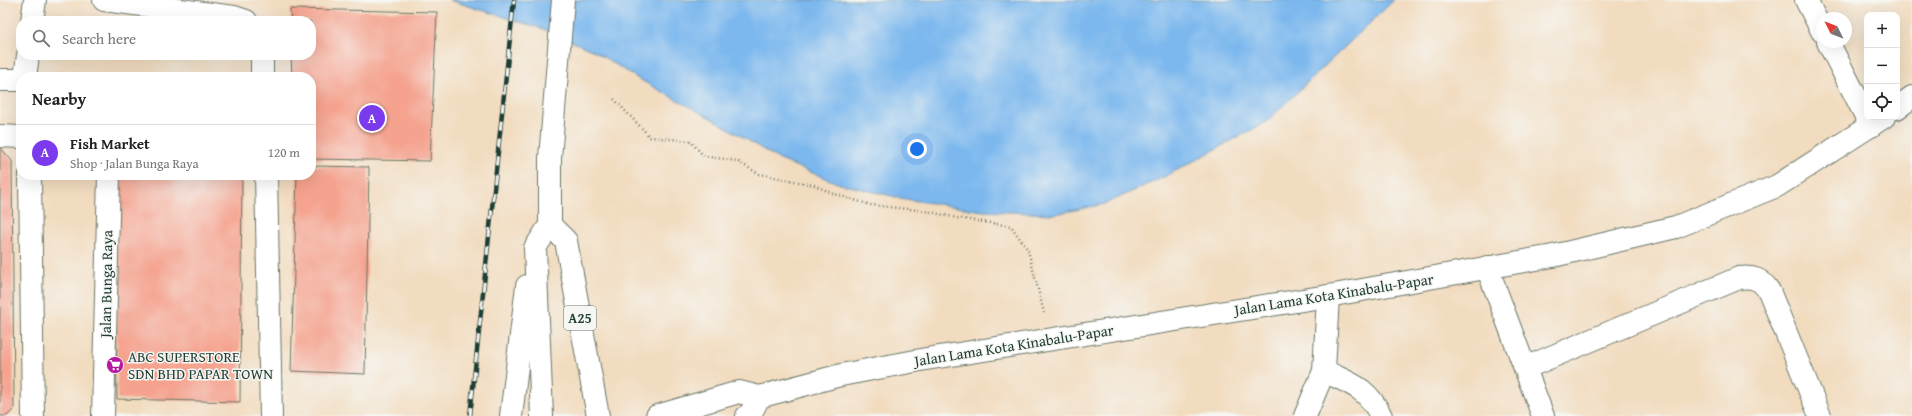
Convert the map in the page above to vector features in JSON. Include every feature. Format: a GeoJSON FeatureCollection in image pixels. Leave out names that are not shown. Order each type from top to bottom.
{"type":"FeatureCollection","features":[{"type":"Feature","properties":{"kind":"main road"},"geometry":{"type":"LineString","coordinates":[[33,16],[35,0]]}},
{"type":"Feature","properties":{"kind":"main road"},"geometry":{"type":"LineString","coordinates":[[104,0],[226,16]]}},
{"type":"Feature","properties":{"kind":"main road"},"geometry":{"type":"LineString","coordinates":[[542,416],[535,248],[550,225],[550,158],[563,0]]}},
{"type":"Feature","properties":{"kind":"main road"},"geometry":{"type":"LineString","coordinates":[[1806,0],[1816,19]]}},
{"type":"Feature","properties":{"kind":"main road"},"geometry":{"type":"LineString","coordinates":[[1832,48],[1878,122]]}},
{"type":"Feature","properties":{"kind":"main road"},"geometry":{"type":"LineString","coordinates":[[26,72],[27,60]]}},
{"type":"Feature","properties":{"kind":"main road"},"geometry":{"type":"LineString","coordinates":[[262,60],[262,72]]}},
{"type":"Feature","properties":{"kind":"main road"},"geometry":{"type":"LineString","coordinates":[[0,80],[16,80]]}},
{"type":"Feature","properties":{"kind":"main road"},"geometry":{"type":"LineString","coordinates":[[1900,106],[1912,97]]}},
{"type":"Feature","properties":{"kind":"main road","name":"Jalan Lama Kota Kinabalu-Papar"},"geometry":{"type":"LineString","coordinates":[[759,397],[841,375],[926,359],[1050,341],[1328,296],[1488,268],[1553,256],[1676,227],[1777,186],[1878,122]]}},
{"type":"Feature","properties":{"kind":"main road"},"geometry":{"type":"LineString","coordinates":[[0,136],[16,137]]}},
{"type":"Feature","properties":{"kind":"main road"},"geometry":{"type":"LineString","coordinates":[[30,180],[33,416]]}},
{"type":"Feature","properties":{"kind":"main road","name":"Jalan Bunga Raya"},"geometry":{"type":"LineString","coordinates":[[103,416],[109,180]]}},
{"type":"Feature","properties":{"kind":"main road"},"geometry":{"type":"LineString","coordinates":[[266,180],[271,416]]}},
{"type":"Feature","properties":{"kind":"main road","name":"A25"},"geometry":{"type":"LineString","coordinates":[[550,225],[566,241],[598,416]]}},
{"type":"Feature","properties":{"kind":"main road"},"geometry":{"type":"LineString","coordinates":[[511,416],[526,289],[536,264]]}},
{"type":"Feature","properties":{"kind":"main road"},"geometry":{"type":"LineString","coordinates":[[1488,268],[1543,416]]}},
{"type":"Feature","properties":{"kind":"main road"},"geometry":{"type":"LineString","coordinates":[[1525,368],[1739,278],[1756,278],[1764,284],[1769,291],[1820,416]]}},
{"type":"Feature","properties":{"kind":"main road"},"geometry":{"type":"LineString","coordinates":[[1305,416],[1324,371],[1328,296]]}},
{"type":"Feature","properties":{"kind":"main road"},"geometry":{"type":"LineString","coordinates":[[1324,371],[1365,392],[1376,404],[1381,416]]}},
{"type":"Feature","properties":{"kind":"main road"},"geometry":{"type":"LineString","coordinates":[[657,416],[739,392],[759,397],[751,413],[746,416]]}},
{"type":"Feature","properties":{"kind":"path"},"geometry":{"type":"LineString","coordinates":[[614,99],[650,137],[690,141],[704,156],[737,161],[759,174],[814,185],[834,194],[871,205],[926,211],[957,218],[1011,226],[1028,250],[1050,341]]}},
{"type":"Feature","properties":{"kind":"water"},"geometry":{"type":"Polygon","coordinates":[[[449,0],[1394,0],[1266,122],[1168,175],[1105,204],[1055,214],[983,211],[905,199],[840,184],[780,160],[723,125],[637,78],[594,51],[543,29],[449,0]]]}},
{"type":"Feature","properties":{"kind":"building"},"geometry":{"type":"Polygon","coordinates":[[[290,9],[437,12],[430,161],[316,159],[316,72],[292,72],[291,60],[316,60],[316,16],[291,16],[290,9]]]}},
{"type":"Feature","properties":{"kind":"building"},"geometry":{"type":"Polygon","coordinates":[[[0,147],[12,161],[14,409],[7,416],[0,416],[0,147]]]}},
{"type":"Feature","properties":{"kind":"building"},"geometry":{"type":"Polygon","coordinates":[[[316,166],[369,167],[365,374],[291,371],[297,180],[316,180],[316,166]]]}},
{"type":"Feature","properties":{"kind":"building"},"geometry":{"type":"Polygon","coordinates":[[[116,180],[242,180],[240,402],[117,399],[116,180]]]}},
{"type":"Feature","properties":{"kind":"railway"},"geometry":{"type":"LineString","coordinates":[[470,416],[514,0]]}},
{"type":"Feature","properties":{"kind":"place","name":"Fish Market"},"geometry":{"type":"Point","coordinates":[372,118]}},
{"type":"Feature","properties":{"kind":"place","name":"ABC SUPERSTORE SDN BHD PAPAR TOWN"},"geometry":{"type":"Point","coordinates":[115,365]}}]}
